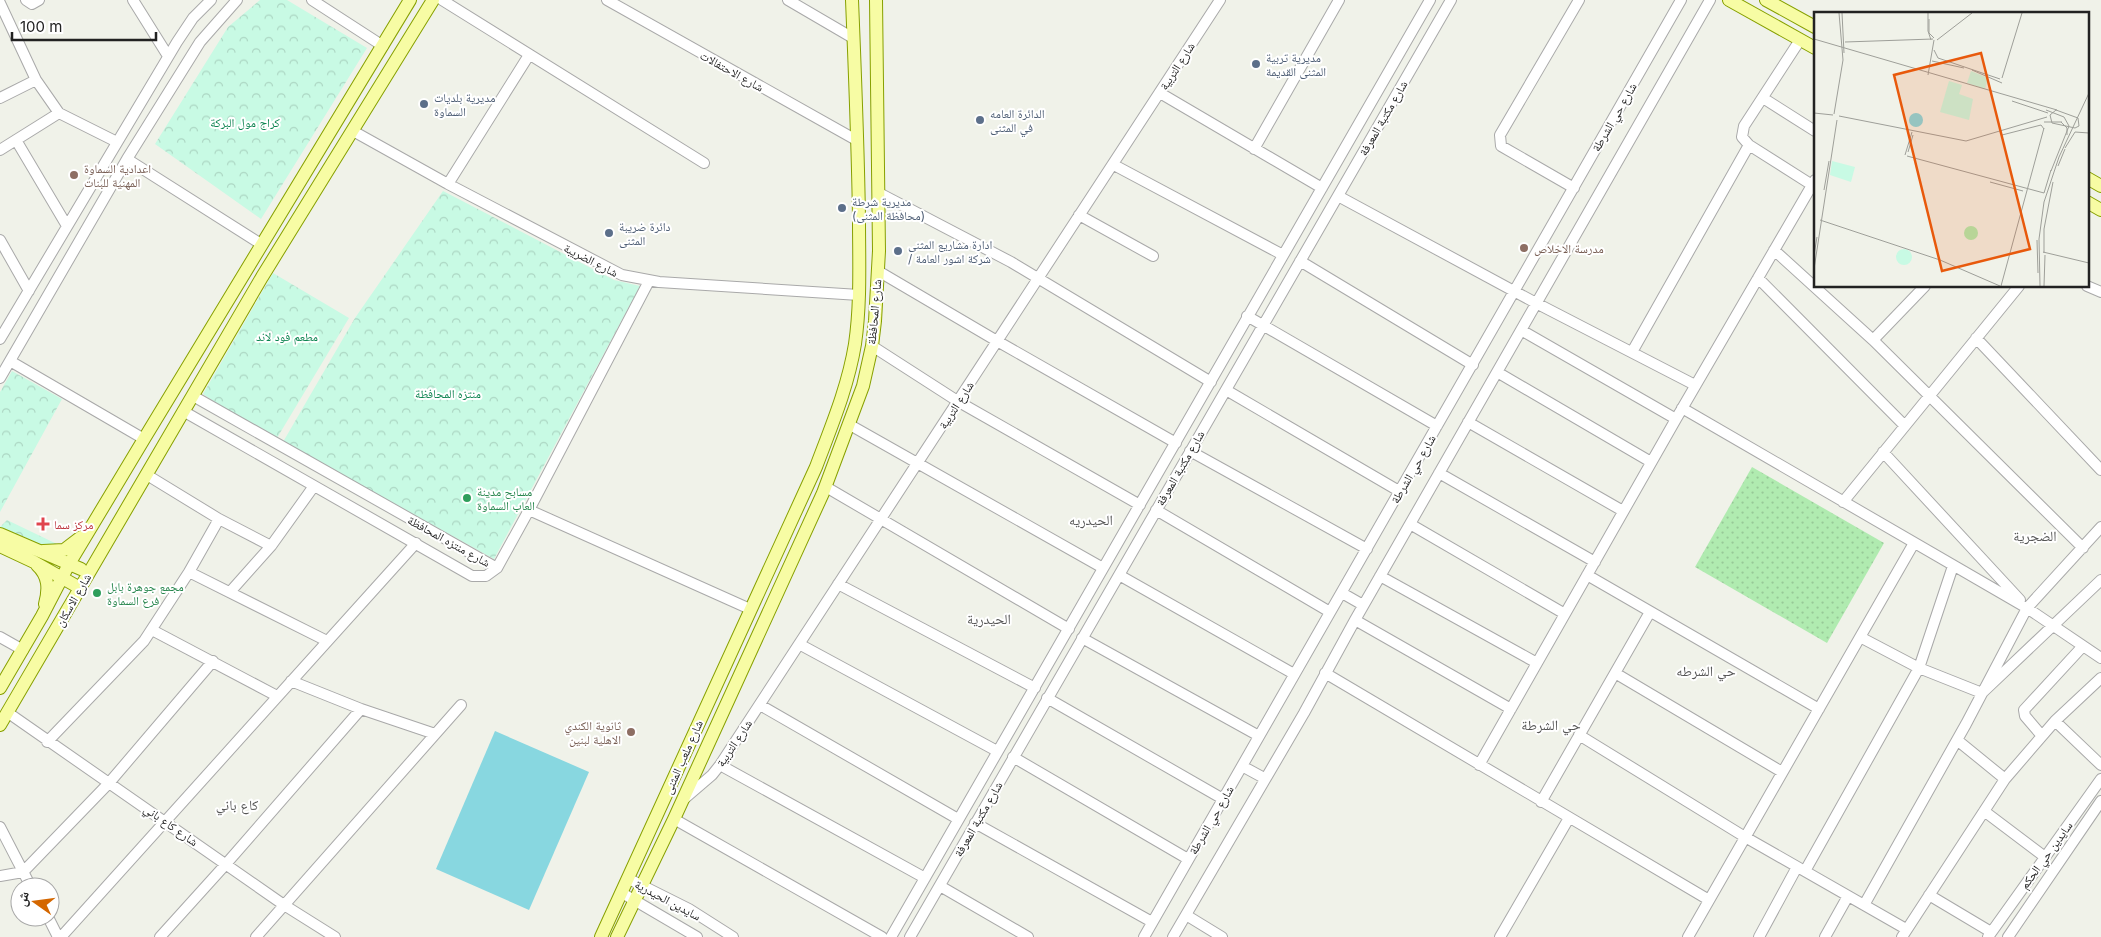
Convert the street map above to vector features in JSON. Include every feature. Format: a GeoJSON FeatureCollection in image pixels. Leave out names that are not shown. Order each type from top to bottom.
{"type":"FeatureCollection","features":[{"type":"Feature","properties":{"kind":"main road"},"geometry":{"type":"LineString","coordinates":[[36,557],[64,550],[73,545],[101,511],[410,0]]}},
{"type":"Feature","properties":{"kind":"main road","name":"شارع الاسكان"},"geometry":{"type":"LineString","coordinates":[[0,688],[63,577],[80,569],[147,475],[262,277],[433,0]]}},
{"type":"Feature","properties":{"kind":"main road"},"geometry":{"type":"LineString","coordinates":[[852,0],[853,32]]}},
{"type":"Feature","properties":{"kind":"main road"},"geometry":{"type":"LineString","coordinates":[[853,32],[858,0]]}},
{"type":"Feature","properties":{"kind":"main road","name":"شارع المحافظة"},"geometry":{"type":"LineString","coordinates":[[782,584],[826,487],[850,425],[863,386],[872,346],[878,271],[879,193],[874,0]]}},
{"type":"Feature","properties":{"kind":"main road"},"geometry":{"type":"LineString","coordinates":[[1730,0],[1814,47]]}},
{"type":"Feature","properties":{"kind":"main road"},"geometry":{"type":"LineString","coordinates":[[1766,0],[1814,26]]}},
{"type":"Feature","properties":{"kind":"main road","name":"شارع المحافظة"},"geometry":{"type":"LineString","coordinates":[[766,577],[816,467],[842,397],[855,345],[859,295],[858,141],[853,32]]}},
{"type":"Feature","properties":{"kind":"main road"},"geometry":{"type":"LineString","coordinates":[[2088,179],[2101,186]]}},
{"type":"Feature","properties":{"kind":"main road"},"geometry":{"type":"LineString","coordinates":[[2088,203],[2101,210]]}},
{"type":"Feature","properties":{"kind":"main road"},"geometry":{"type":"LineString","coordinates":[[0,546],[80,569],[101,511]]}},
{"type":"Feature","properties":{"kind":"main road"},"geometry":{"type":"LineString","coordinates":[[0,534],[80,588]]}},
{"type":"Feature","properties":{"kind":"main road"},"geometry":{"type":"LineString","coordinates":[[36,557],[46,575],[48,592],[42,616]]}},
{"type":"Feature","properties":{"kind":"main road","name":"شارع الاسكان"},"geometry":{"type":"LineString","coordinates":[[0,725],[80,588],[80,569]]}},
{"type":"Feature","properties":{"kind":"main road"},"geometry":{"type":"LineString","coordinates":[[766,577],[782,584]]}},
{"type":"Feature","properties":{"kind":"main road","name":"شارع ملعب المثنى"},"geometry":{"type":"LineString","coordinates":[[601,937],[766,577]]}},
{"type":"Feature","properties":{"kind":"main road","name":"شارع ملعب المثنى"},"geometry":{"type":"LineString","coordinates":[[616,937],[674,819],[782,584]]}},
{"type":"Feature","properties":{"kind":"street"},"geometry":{"type":"LineString","coordinates":[[26,0],[32,4],[39,0]]}},
{"type":"Feature","properties":{"kind":"street"},"geometry":{"type":"LineString","coordinates":[[133,0],[168,56]]}},
{"type":"Feature","properties":{"kind":"street"},"geometry":{"type":"LineString","coordinates":[[0,339],[168,56],[193,18],[211,0]]}},
{"type":"Feature","properties":{"kind":"street"},"geometry":{"type":"LineString","coordinates":[[0,378],[128,159],[200,42],[237,0]]}},
{"type":"Feature","properties":{"kind":"street"},"geometry":{"type":"LineString","coordinates":[[312,0],[383,46]]}},
{"type":"Feature","properties":{"kind":"street"},"geometry":{"type":"LineString","coordinates":[[442,0],[704,163]]}},
{"type":"Feature","properties":{"kind":"street","name":"شارع الاحتفالات"},"geometry":{"type":"LineString","coordinates":[[607,0],[858,141]]}},
{"type":"Feature","properties":{"kind":"street"},"geometry":{"type":"LineString","coordinates":[[788,0],[853,32]]}},
{"type":"Feature","properties":{"kind":"street","name":"شارع التربية"},"geometry":{"type":"LineString","coordinates":[[682,801],[712,775],[720,765],[880,519],[959,402],[1079,215],[1114,166],[1220,0]]}},
{"type":"Feature","properties":{"kind":"street"},"geometry":{"type":"LineString","coordinates":[[1254,148],[1339,0]]}},
{"type":"Feature","properties":{"kind":"street","name":"شارع مكتبة المعرفة"},"geometry":{"type":"LineString","coordinates":[[891,937],[1430,0]]}},
{"type":"Feature","properties":{"kind":"street","name":"شارع مكتبة المعرفة"},"geometry":{"type":"LineString","coordinates":[[910,937],[1451,0]]}},
{"type":"Feature","properties":{"kind":"street"},"geometry":{"type":"LineString","coordinates":[[1574,188],[1501,146],[1500,135],[1579,0]]}},
{"type":"Feature","properties":{"kind":"street","name":"شارع حي الشرطة"},"geometry":{"type":"LineString","coordinates":[[1144,937],[1681,0]]}},
{"type":"Feature","properties":{"kind":"street","name":"شارع حي الشرطة"},"geometry":{"type":"LineString","coordinates":[[1173,937],[1710,0]]}},
{"type":"Feature","properties":{"kind":"street"},"geometry":{"type":"LineString","coordinates":[[0,3],[36,80],[59,113],[117,142]]}},
{"type":"Feature","properties":{"kind":"street"},"geometry":{"type":"LineString","coordinates":[[1479,765],[1813,182],[1748,145],[1744,140],[1743,130],[1800,40]]}},
{"type":"Feature","properties":{"kind":"street"},"geometry":{"type":"LineString","coordinates":[[448,184],[529,55]]}},
{"type":"Feature","properties":{"kind":"street"},"geometry":{"type":"LineString","coordinates":[[1,95],[36,80]]}},
{"type":"Feature","properties":{"kind":"street"},"geometry":{"type":"LineString","coordinates":[[1160,93],[1322,188]]}},
{"type":"Feature","properties":{"kind":"street"},"geometry":{"type":"LineString","coordinates":[[1763,98],[1814,130]]}},
{"type":"Feature","properties":{"kind":"street"},"geometry":{"type":"LineString","coordinates":[[0,150],[59,113]]}},
{"type":"Feature","properties":{"kind":"street","name":"شارع الضريبة"},"geometry":{"type":"LineString","coordinates":[[353,131],[609,270],[649,281],[859,295]]}},
{"type":"Feature","properties":{"kind":"street"},"geometry":{"type":"LineString","coordinates":[[16,140],[67,226]]}},
{"type":"Feature","properties":{"kind":"street"},"geometry":{"type":"LineString","coordinates":[[1632,352],[1748,145]]}},
{"type":"Feature","properties":{"kind":"street"},"geometry":{"type":"LineString","coordinates":[[128,159],[261,244]]}},
{"type":"Feature","properties":{"kind":"street"},"geometry":{"type":"LineString","coordinates":[[1114,166],[1283,255]]}},
{"type":"Feature","properties":{"kind":"street"},"geometry":{"type":"LineString","coordinates":[[879,193],[1011,262],[1211,382]]}},
{"type":"Feature","properties":{"kind":"street"},"geometry":{"type":"LineString","coordinates":[[1338,196],[1536,303],[1695,385]]}},
{"type":"Feature","properties":{"kind":"street"},"geometry":{"type":"LineString","coordinates":[[1079,215],[1153,256]]}},
{"type":"Feature","properties":{"kind":"street"},"geometry":{"type":"LineString","coordinates":[[0,240],[29,291]]}},
{"type":"Feature","properties":{"kind":"street"},"geometry":{"type":"LineString","coordinates":[[1774,250],[1814,282]]}},
{"type":"Feature","properties":{"kind":"street"},"geometry":{"type":"LineString","coordinates":[[1300,261],[1472,366]]}},
{"type":"Feature","properties":{"kind":"street"},"geometry":{"type":"LineString","coordinates":[[878,271],[1176,443]]}},
{"type":"Feature","properties":{"kind":"street"},"geometry":{"type":"LineString","coordinates":[[1758,278],[1905,426]]}},
{"type":"Feature","properties":{"kind":"street"},"geometry":{"type":"LineString","coordinates":[[497,568],[649,281]]}},
{"type":"Feature","properties":{"kind":"street"},"geometry":{"type":"LineString","coordinates":[[2088,286],[2101,292]]}},
{"type":"Feature","properties":{"kind":"street"},"geometry":{"type":"LineString","coordinates":[[1821,288],[2083,548]]}},
{"type":"Feature","properties":{"kind":"street"},"geometry":{"type":"LineString","coordinates":[[1873,340],[1923,288]]}},
{"type":"Feature","properties":{"kind":"street"},"geometry":{"type":"LineString","coordinates":[[1842,502],[2017,288]]}},
{"type":"Feature","properties":{"kind":"street"},"geometry":{"type":"LineString","coordinates":[[1248,316],[1437,426]]}},
{"type":"Feature","properties":{"kind":"street"},"geometry":{"type":"LineString","coordinates":[[1521,330],[1676,419]]}},
{"type":"Feature","properties":{"kind":"street"},"geometry":{"type":"LineString","coordinates":[[1976,338],[2101,470]]}},
{"type":"Feature","properties":{"kind":"street"},"geometry":{"type":"LineString","coordinates":[[872,346],[959,402],[1140,505]]}},
{"type":"Feature","properties":{"kind":"street"},"geometry":{"type":"LineString","coordinates":[[10,361],[144,439]]}},
{"type":"Feature","properties":{"kind":"street"},"geometry":{"type":"LineString","coordinates":[[1497,372],[1651,462]]}},
{"type":"Feature","properties":{"kind":"street"},"geometry":{"type":"LineString","coordinates":[[1226,390],[1399,491]]}},
{"type":"Feature","properties":{"kind":"street","name":"شارع منتزه المحافظة"},"geometry":{"type":"LineString","coordinates":[[183,412],[472,576],[486,576],[497,568],[193,396]]}},
{"type":"Feature","properties":{"kind":"street"},"geometry":{"type":"LineString","coordinates":[[1682,408],[2027,608],[2101,658]]}},
{"type":"Feature","properties":{"kind":"street"},"geometry":{"type":"LineString","coordinates":[[1468,422],[1623,511]]}},
{"type":"Feature","properties":{"kind":"street"},"geometry":{"type":"LineString","coordinates":[[850,425],[1103,568]]}},
{"type":"Feature","properties":{"kind":"street"},"geometry":{"type":"LineString","coordinates":[[1190,452],[1367,549]]}},
{"type":"Feature","properties":{"kind":"street"},"geometry":{"type":"LineString","coordinates":[[1884,452],[2027,608]]}},
{"type":"Feature","properties":{"kind":"street"},"geometry":{"type":"LineString","coordinates":[[1439,473],[1595,562]]}},
{"type":"Feature","properties":{"kind":"street"},"geometry":{"type":"LineString","coordinates":[[147,475],[219,519],[271,546]]}},
{"type":"Feature","properties":{"kind":"street"},"geometry":{"type":"LineString","coordinates":[[230,592],[271,546],[314,486]]}},
{"type":"Feature","properties":{"kind":"street"},"geometry":{"type":"LineString","coordinates":[[826,487],[1069,629]]}},
{"type":"Feature","properties":{"kind":"street"},"geometry":{"type":"LineString","coordinates":[[529,510],[750,609]]}},
{"type":"Feature","properties":{"kind":"street"},"geometry":{"type":"LineString","coordinates":[[1156,510],[1330,612]]}},
{"type":"Feature","properties":{"kind":"street"},"geometry":{"type":"LineString","coordinates":[[47,742],[152,630],[189,572],[219,519]]}},
{"type":"Feature","properties":{"kind":"street"},"geometry":{"type":"LineString","coordinates":[[1410,524],[1565,614]]}},
{"type":"Feature","properties":{"kind":"street"},"geometry":{"type":"LineString","coordinates":[[1864,905],[1957,740],[2027,608],[2101,527]]}},
{"type":"Feature","properties":{"kind":"street"},"geometry":{"type":"LineString","coordinates":[[60,937],[416,543]]}},
{"type":"Feature","properties":{"kind":"street"},"geometry":{"type":"LineString","coordinates":[[1688,937],[1914,543]]}},
{"type":"Feature","properties":{"kind":"street"},"geometry":{"type":"LineString","coordinates":[[1759,937],[1919,668],[1953,566]]}},
{"type":"Feature","properties":{"kind":"street"},"geometry":{"type":"LineString","coordinates":[[189,572],[327,641]]}},
{"type":"Feature","properties":{"kind":"street"},"geometry":{"type":"LineString","coordinates":[[1119,575],[1294,674]]}},
{"type":"Feature","properties":{"kind":"street"},"geometry":{"type":"LineString","coordinates":[[1587,575],[1819,709]]}},
{"type":"Feature","properties":{"kind":"street"},"geometry":{"type":"LineString","coordinates":[[1380,576],[1538,662]]}},
{"type":"Feature","properties":{"kind":"street"},"geometry":{"type":"LineString","coordinates":[[1982,694],[2101,580]]}},
{"type":"Feature","properties":{"kind":"street"},"geometry":{"type":"LineString","coordinates":[[838,584],[1035,688]]}},
{"type":"Feature","properties":{"kind":"street"},"geometry":{"type":"LineString","coordinates":[[1342,592],[1363,605]]}},
{"type":"Feature","properties":{"kind":"street"},"geometry":{"type":"LineString","coordinates":[[1542,802],[1650,612]]}},
{"type":"Feature","properties":{"kind":"street"},"geometry":{"type":"LineString","coordinates":[[1355,620],[1511,709]]}},
{"type":"Feature","properties":{"kind":"street"},"geometry":{"type":"LineString","coordinates":[[152,630],[278,696]]}},
{"type":"Feature","properties":{"kind":"street"},"geometry":{"type":"LineString","coordinates":[[1860,636],[1919,668],[1982,694]]}},
{"type":"Feature","properties":{"kind":"street"},"geometry":{"type":"LineString","coordinates":[[0,638],[23,650]]}},
{"type":"Feature","properties":{"kind":"street"},"geometry":{"type":"LineString","coordinates":[[1082,638],[1259,736]]}},
{"type":"Feature","properties":{"kind":"street"},"geometry":{"type":"LineString","coordinates":[[799,644],[997,750]]}},
{"type":"Feature","properties":{"kind":"street"},"geometry":{"type":"LineString","coordinates":[[2042,736],[2025,716],[2024,710],[2083,646]]}},
{"type":"Feature","properties":{"kind":"street"},"geometry":{"type":"LineString","coordinates":[[0,876],[23,872],[110,783],[213,661]]}},
{"type":"Feature","properties":{"kind":"street"},"geometry":{"type":"LineString","coordinates":[[1325,673],[1709,900]]}},
{"type":"Feature","properties":{"kind":"street"},"geometry":{"type":"LineString","coordinates":[[1615,673],[1782,772]]}},
{"type":"Feature","properties":{"kind":"street"},"geometry":{"type":"LineString","coordinates":[[1579,736],[1745,837],[1864,905],[1904,933],[2005,779],[2055,721],[2101,678]]}},
{"type":"Feature","properties":{"kind":"street"},"geometry":{"type":"LineString","coordinates":[[291,681],[361,709],[435,734]]}},
{"type":"Feature","properties":{"kind":"street"},"geometry":{"type":"LineString","coordinates":[[1047,698],[1223,799]]}},
{"type":"Feature","properties":{"kind":"street"},"geometry":{"type":"LineString","coordinates":[[256,937],[461,705]]}},
{"type":"Feature","properties":{"kind":"street"},"geometry":{"type":"LineString","coordinates":[[760,705],[958,819]]}},
{"type":"Feature","properties":{"kind":"street"},"geometry":{"type":"LineString","coordinates":[[160,937],[361,709]]}},
{"type":"Feature","properties":{"kind":"street","name":"شارع كاع باني"},"geometry":{"type":"LineString","coordinates":[[7,712],[47,742],[110,783],[284,905],[335,937]]}},
{"type":"Feature","properties":{"kind":"street"},"geometry":{"type":"LineString","coordinates":[[2055,721],[2101,765]]}},
{"type":"Feature","properties":{"kind":"street"},"geometry":{"type":"LineString","coordinates":[[1957,740],[2005,779]]}},
{"type":"Feature","properties":{"kind":"street"},"geometry":{"type":"LineString","coordinates":[[1013,757],[1188,859]]}},
{"type":"Feature","properties":{"kind":"street"},"geometry":{"type":"LineString","coordinates":[[720,765],[925,878]]}},
{"type":"Feature","properties":{"kind":"street"},"geometry":{"type":"LineString","coordinates":[[1242,766],[1264,778]]}},
{"type":"Feature","properties":{"kind":"street","name":"سايدين حي الحكم"},"geometry":{"type":"LineString","coordinates":[[1990,934],[2101,779]]}},
{"type":"Feature","properties":{"kind":"street"},"geometry":{"type":"LineString","coordinates":[[2008,937],[2101,801]]}},
{"type":"Feature","properties":{"kind":"street"},"geometry":{"type":"LineString","coordinates":[[1984,811],[2045,857]]}},
{"type":"Feature","properties":{"kind":"street"},"geometry":{"type":"LineString","coordinates":[[1500,937],[1569,818]]}},
{"type":"Feature","properties":{"kind":"street"},"geometry":{"type":"LineString","coordinates":[[674,819],[882,937]]}},
{"type":"Feature","properties":{"kind":"street"},"geometry":{"type":"LineString","coordinates":[[975,823],[1152,922]]}},
{"type":"Feature","properties":{"kind":"street"},"geometry":{"type":"LineString","coordinates":[[0,827],[26,877]]}},
{"type":"Feature","properties":{"kind":"street","name":"سايدين الحيدرية"},"geometry":{"type":"LineString","coordinates":[[628,879],[689,909],[733,937]]}},
{"type":"Feature","properties":{"kind":"street"},"geometry":{"type":"LineString","coordinates":[[940,886],[1028,937]]}},
{"type":"Feature","properties":{"kind":"street","name":"سايدين الحيدرية"},"geometry":{"type":"LineString","coordinates":[[622,893],[697,937]]}},
{"type":"Feature","properties":{"kind":"street"},"geometry":{"type":"LineString","coordinates":[[1929,895],[1990,934]]}},
{"type":"Feature","properties":{"kind":"street"},"geometry":{"type":"LineString","coordinates":[[1825,937],[1848,896]]}},
{"type":"Feature","properties":{"kind":"street"},"geometry":{"type":"LineString","coordinates":[[1186,916],[1222,937]]}},
{"type":"Feature","properties":{"kind":"green space","name":"كراج مول البركة"},"geometry":{"type":"Polygon","coordinates":[[[260,0],[287,0],[367,48],[261,219],[155,144],[228,27],[260,0]]]}},
{"type":"Feature","properties":{"kind":"green space","name":"منتزه المحافظة"},"geometry":{"type":"Polygon","coordinates":[[[443,191],[614,280],[640,286],[494,559],[283,442],[355,318],[443,191]]]}},
{"type":"Feature","properties":{"kind":"green space","name":"مطعم فود لاند"},"geometry":{"type":"Polygon","coordinates":[[[273,273],[349,318],[274,443],[203,394],[273,273]]]}},
{"type":"Feature","properties":{"kind":"green space"},"geometry":{"type":"Polygon","coordinates":[[[12,371],[62,399],[0,512],[0,392],[12,371]]]}},
{"type":"Feature","properties":{"kind":"green space"},"geometry":{"type":"Polygon","coordinates":[[[1752,467],[1884,543],[1827,643],[1695,567],[1752,467]]]}},
{"type":"Feature","properties":{"kind":"green space"},"geometry":{"type":"Polygon","coordinates":[[[7,520],[59,545],[39,544],[0,527],[7,520]]]}},
{"type":"Feature","properties":{"kind":"shaded area"},"geometry":{"type":"Polygon","coordinates":[[[495,731],[589,772],[529,910],[436,869],[495,731]]]}},
{"type":"Feature","properties":{"kind":"place","name":"مديرية تربية المثنى القديمة"},"geometry":{"type":"Point","coordinates":[1256,64]}},
{"type":"Feature","properties":{"kind":"place","name":"مديرية بلديات السماوة"},"geometry":{"type":"Point","coordinates":[424,104]}},
{"type":"Feature","properties":{"kind":"place","name":"الدائرة العامه في المثنى"},"geometry":{"type":"Point","coordinates":[980,120]}},
{"type":"Feature","properties":{"kind":"place","name":"اعدادية السماوة المهنية للبنات"},"geometry":{"type":"Point","coordinates":[74,175]}},
{"type":"Feature","properties":{"kind":"place","name":"مديرية شرطة (محافظة المثنى)"},"geometry":{"type":"Point","coordinates":[842,208]}},
{"type":"Feature","properties":{"kind":"place","name":"دائرة ضريبة المثنى"},"geometry":{"type":"Point","coordinates":[609,233]}},
{"type":"Feature","properties":{"kind":"place","name":"مدرسة الاخلاص"},"geometry":{"type":"Point","coordinates":[1524,248]}},
{"type":"Feature","properties":{"kind":"place","name":"ادارة مشاريع المثنى / شركة اشور العامة"},"geometry":{"type":"Point","coordinates":[898,251]}},
{"type":"Feature","properties":{"kind":"place","name":"مسابح مدينة العاب السماوة"},"geometry":{"type":"Point","coordinates":[467,498]}},
{"type":"Feature","properties":{"kind":"place","name":"مركز سما"},"geometry":{"type":"Point","coordinates":[43,524]}},
{"type":"Feature","properties":{"kind":"place","name":"مجمع جوهرة بابل فرع السماوة"},"geometry":{"type":"Point","coordinates":[97,593]}},
{"type":"Feature","properties":{"kind":"place","name":"ثانوية الكندي الاهلية لبنين"},"geometry":{"type":"Point","coordinates":[631,732]}},
{"type":"Feature","properties":{"kind":"district","name":"الحيدريه"},"geometry":{"type":"Point","coordinates":[1091,519]}},
{"type":"Feature","properties":{"kind":"district","name":"الضجرية"},"geometry":{"type":"Point","coordinates":[2035,535]}},
{"type":"Feature","properties":{"kind":"district","name":"الحيدرية"},"geometry":{"type":"Point","coordinates":[989,618]}},
{"type":"Feature","properties":{"kind":"district","name":"حي الشرطه"},"geometry":{"type":"Point","coordinates":[1706,670]}},
{"type":"Feature","properties":{"kind":"district","name":"حي الشرطة"},"geometry":{"type":"Point","coordinates":[1551,724]}},
{"type":"Feature","properties":{"kind":"district","name":"كاع باني"},"geometry":{"type":"Point","coordinates":[237,804]}}]}
